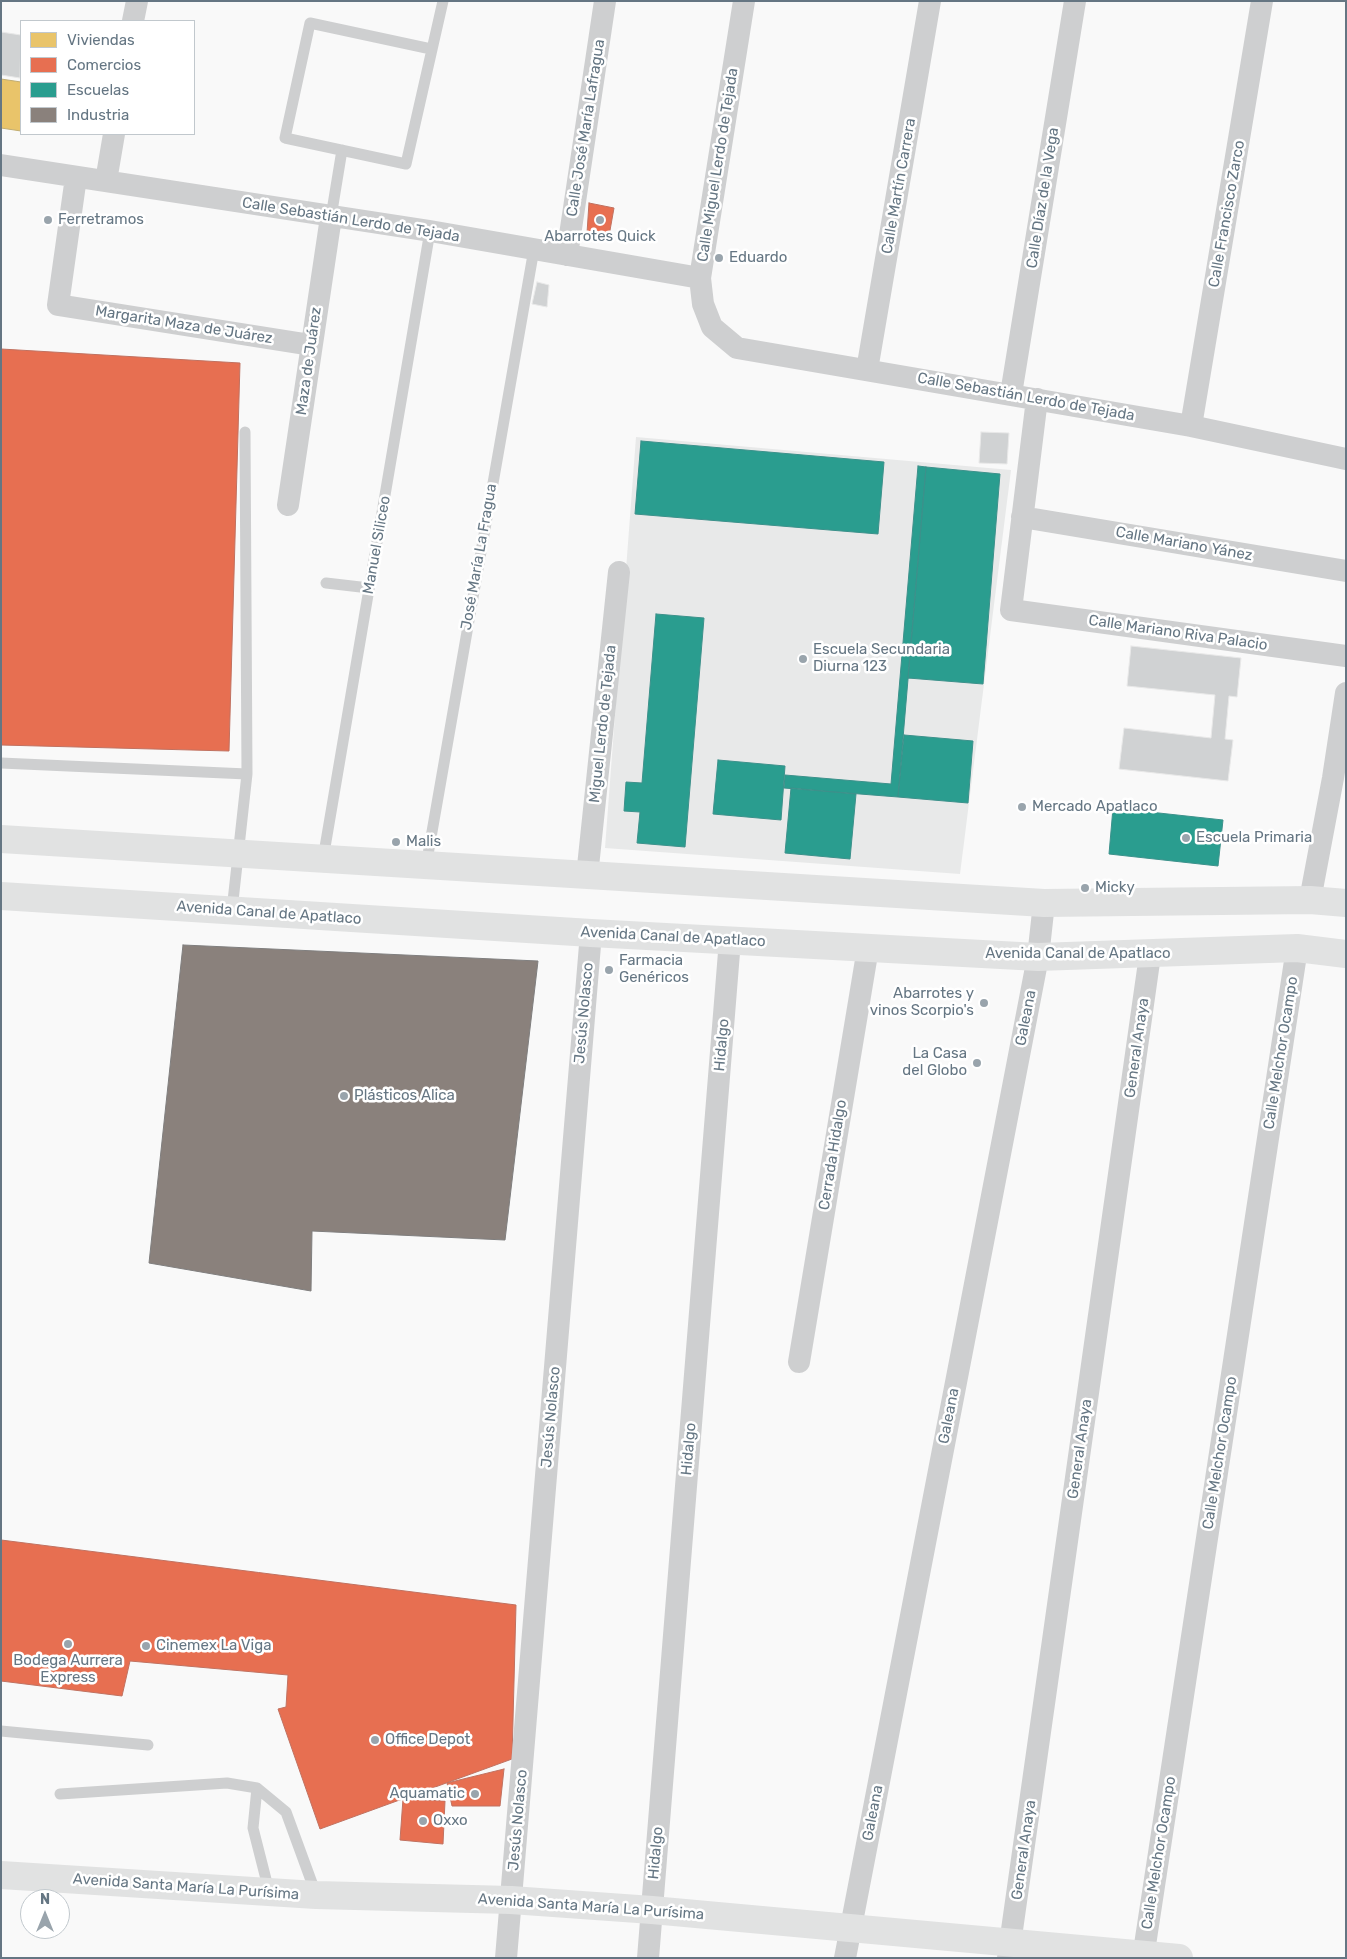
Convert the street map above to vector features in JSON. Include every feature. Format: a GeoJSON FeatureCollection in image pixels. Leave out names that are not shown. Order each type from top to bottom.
{"type":"FeatureCollection","features":[{"type":"Feature","properties":{"kind":"street"},"geometry":{"type":"LineString","coordinates":[[133,20],[137,1]]}},
{"type":"Feature","properties":{"kind":"street","name":"Calle José María Lafragua"},"geometry":{"type":"LineString","coordinates":[[567,255],[605,1]]}},
{"type":"Feature","properties":{"kind":"street","name":"Calle Miguel Lerdo de Tejada"},"geometry":{"type":"LineString","coordinates":[[712,327],[703,304],[700,278],[744,1]]}},
{"type":"Feature","properties":{"kind":"street","name":"Calle Martín Carrera"},"geometry":{"type":"LineString","coordinates":[[868,370],[930,1]]}},
{"type":"Feature","properties":{"kind":"street","name":"Calle Díaz de la Vega"},"geometry":{"type":"LineString","coordinates":[[1011,394],[1075,1]]}},
{"type":"Feature","properties":{"kind":"street","name":"Calle Francisco Zarco"},"geometry":{"type":"LineString","coordinates":[[1191,426],[1262,1]]}},
{"type":"Feature","properties":{"kind":"street"},"geometry":{"type":"LineString","coordinates":[[106,181],[114,135]]}},
{"type":"Feature","properties":{"kind":"street","name":"Calle Sebastián Lerdo de Tejada"},"geometry":{"type":"LineString","coordinates":[[1,165],[430,231],[700,278]]}},
{"type":"Feature","properties":{"kind":"street","name":"Margarita Maza de Juárez"},"geometry":{"type":"LineString","coordinates":[[76,177],[58,305],[311,345]]}},
{"type":"Feature","properties":{"kind":"street","name":"Maza de Juárez"},"geometry":{"type":"LineString","coordinates":[[288,505],[331,217]]}},
{"type":"Feature","properties":{"kind":"street","name":"Calle Sebastián Lerdo de Tejada"},"geometry":{"type":"LineString","coordinates":[[712,327],[738,348],[1191,426],[1346,459]]}},
{"type":"Feature","properties":{"kind":"street"},"geometry":{"type":"LineString","coordinates":[[1022,516],[1037,399]]}},
{"type":"Feature","properties":{"kind":"street","name":"Calle Mariano Yánez"},"geometry":{"type":"LineString","coordinates":[[1022,516],[1346,571]]}},
{"type":"Feature","properties":{"kind":"street","name":"Calle Mariano Riva Palacio"},"geometry":{"type":"LineString","coordinates":[[1022,516],[1011,610],[1346,656]]}},
{"type":"Feature","properties":{"kind":"street","name":"Miguel Lerdo de Tejada"},"geometry":{"type":"LineString","coordinates":[[587,876],[619,572]]}},
{"type":"Feature","properties":{"kind":"street"},"geometry":{"type":"LineString","coordinates":[[1310,900],[1339,779],[1346,693]]}},
{"type":"Feature","properties":{"kind":"street"},"geometry":{"type":"LineString","coordinates":[[1,839],[1044,903],[1310,900],[1346,903]]}},
{"type":"Feature","properties":{"kind":"street","name":"Avenida Canal de Apatlaco"},"geometry":{"type":"LineString","coordinates":[[1,896],[591,933],[1038,957],[1150,955],[1297,948],[1346,954]]}},
{"type":"Feature","properties":{"kind":"street","name":"Galeana"},"geometry":{"type":"LineString","coordinates":[[844,1958],[1038,957],[1044,903]]}},
{"type":"Feature","properties":{"kind":"street","name":"Jesús Nolasco"},"geometry":{"type":"LineString","coordinates":[[506,1958],[591,933]]}},
{"type":"Feature","properties":{"kind":"street","name":"Hidalgo"},"geometry":{"type":"LineString","coordinates":[[648,1958],[730,940]]}},
{"type":"Feature","properties":{"kind":"street","name":"Cerrada Hidalgo"},"geometry":{"type":"LineString","coordinates":[[799,1362],[868,948]]}},
{"type":"Feature","properties":{"kind":"street","name":"Calle Melchor Ocampo"},"geometry":{"type":"LineString","coordinates":[[1143,1956],[1297,948]]}},
{"type":"Feature","properties":{"kind":"street","name":"General Anaya"},"geometry":{"type":"LineString","coordinates":[[1009,1950],[1150,955]]}},
{"type":"Feature","properties":{"kind":"street","name":"Avenida Santa María La Purísima"},"geometry":{"type":"LineString","coordinates":[[1,1875],[316,1895],[511,1900],[851,1927],[1009,1950],[1179,1958]]}},
{"type":"Feature","properties":{"kind":"lane"},"geometry":{"type":"LineString","coordinates":[[431,49],[310,23],[285,138],[406,164],[442,1]]}},
{"type":"Feature","properties":{"kind":"lane"},"geometry":{"type":"LineString","coordinates":[[331,217],[342,150]]}},
{"type":"Feature","properties":{"kind":"lane","name":"Manuel Siliceo"},"geometry":{"type":"LineString","coordinates":[[323,859],[430,231]]}},
{"type":"Feature","properties":{"kind":"lane","name":"José María La Fragua"},"geometry":{"type":"LineString","coordinates":[[426,866],[534,249]]}},
{"type":"Feature","properties":{"kind":"lane"},"geometry":{"type":"LineString","coordinates":[[232,910],[247,774],[245,432]]}},
{"type":"Feature","properties":{"kind":"lane"},"geometry":{"type":"LineString","coordinates":[[326,583],[369,588]]}},
{"type":"Feature","properties":{"kind":"lane"},"geometry":{"type":"LineString","coordinates":[[1,763],[247,774]]}},
{"type":"Feature","properties":{"kind":"lane"},"geometry":{"type":"LineString","coordinates":[[1,1731],[148,1745]]}},
{"type":"Feature","properties":{"kind":"lane"},"geometry":{"type":"LineString","coordinates":[[60,1794],[226,1783],[257,1788],[286,1812],[316,1895]]}},
{"type":"Feature","properties":{"kind":"lane"},"geometry":{"type":"LineString","coordinates":[[257,1788],[253,1828],[269,1892]]}},
{"type":"Feature","properties":{"kind":"shaded area","name":"Escuela Secundaria Diurna 123"},"geometry":{"type":"Polygon","coordinates":[[[636,437],[1011,470],[960,874],[605,848],[636,437]]]}},
{"type":"Feature","properties":{"kind":"building: Viviendas"},"geometry":{"type":"Polygon","coordinates":[[[1,79],[20,82],[20,131],[1,128],[1,79]]]}},
{"type":"Feature","properties":{"kind":"building: Comercios","name":"Abarrotes Quick"},"geometry":{"type":"Polygon","coordinates":[[[589,203],[614,208],[609,236],[587,233],[589,203]]]}},
{"type":"Feature","properties":{"kind":"building: Comercios"},"geometry":{"type":"Polygon","coordinates":[[[1,349],[240,363],[229,751],[1,745],[1,349]]]}},
{"type":"Feature","properties":{"kind":"building: Comercios"},"geometry":{"type":"Polygon","coordinates":[[[1,1540],[516,1605],[512,1759],[320,1829],[278,1709],[286,1707],[288,1675],[130,1661],[122,1696],[1,1681],[1,1540]]]}},
{"type":"Feature","properties":{"kind":"building: Comercios","name":"Aquamatic"},"geometry":{"type":"Polygon","coordinates":[[[504,1769],[500,1806],[452,1806],[447,1783],[504,1769]]]}},
{"type":"Feature","properties":{"kind":"building: Comercios","name":"Oxxo"},"geometry":{"type":"Polygon","coordinates":[[[403,1799],[445,1801],[443,1844],[400,1840],[403,1799]]]}},
{"type":"Feature","properties":{"kind":"building: Escuelas"},"geometry":{"type":"Polygon","coordinates":[[[641,441],[884,462],[878,534],[635,514],[641,441]]]}},
{"type":"Feature","properties":{"kind":"building: Escuelas"},"geometry":{"type":"Polygon","coordinates":[[[918,466],[926,467],[898,797],[784,788],[785,775],[891,784],[918,466]]]}},
{"type":"Feature","properties":{"kind":"building: Escuelas"},"geometry":{"type":"Polygon","coordinates":[[[926,467],[1000,474],[983,684],[908,678],[926,467]]]}},
{"type":"Feature","properties":{"kind":"building: Escuelas"},"geometry":{"type":"Polygon","coordinates":[[[656,614],[704,618],[685,847],[637,843],[640,812],[624,811],[626,782],[642,783],[656,614]]]}},
{"type":"Feature","properties":{"kind":"building: Escuelas"},"geometry":{"type":"Polygon","coordinates":[[[904,735],[973,741],[968,803],[898,797],[904,735]]]}},
{"type":"Feature","properties":{"kind":"building: Escuelas"},"geometry":{"type":"Polygon","coordinates":[[[718,760],[785,766],[781,820],[713,814],[718,760]]]}},
{"type":"Feature","properties":{"kind":"building: Escuelas"},"geometry":{"type":"Polygon","coordinates":[[[791,788],[856,794],[850,859],[785,853],[791,788]]]}},
{"type":"Feature","properties":{"kind":"building: Escuelas"},"geometry":{"type":"Polygon","coordinates":[[[1113,808],[1223,820],[1218,866],[1109,854],[1113,808]]]}},
{"type":"Feature","properties":{"kind":"building: Industria","name":"Plásticos Alica"},"geometry":{"type":"Polygon","coordinates":[[[183,945],[538,961],[505,1240],[312,1231],[311,1291],[149,1263],[183,945]]]}},
{"type":"Feature","properties":{"kind":"building: Otros"},"geometry":{"type":"Polygon","coordinates":[[[1,32],[20,35],[20,78],[1,75],[1,32]]]}},
{"type":"Feature","properties":{"kind":"building: Otros"},"geometry":{"type":"Polygon","coordinates":[[[537,282],[549,285],[547,307],[532,304],[537,282]]]}},
{"type":"Feature","properties":{"kind":"building: Otros"},"geometry":{"type":"Polygon","coordinates":[[[981,432],[1009,433],[1007,464],[979,463],[981,432]]]}},
{"type":"Feature","properties":{"kind":"building: Otros"},"geometry":{"type":"Polygon","coordinates":[[[1131,646],[1241,658],[1237,697],[1229,696],[1225,739],[1233,740],[1228,781],[1119,769],[1124,728],[1211,738],[1215,695],[1127,686],[1131,646]]]}},
{"type":"Feature","properties":{"kind":"place","name":"Ferretramos"},"geometry":{"type":"Point","coordinates":[48,220]}},
{"type":"Feature","properties":{"kind":"place","name":"Abarrotes Quick"},"geometry":{"type":"Point","coordinates":[600,220]}},
{"type":"Feature","properties":{"kind":"place","name":"Eduardo"},"geometry":{"type":"Point","coordinates":[719,258]}},
{"type":"Feature","properties":{"kind":"place","name":"Escuela Secundaria Diurna 123"},"geometry":{"type":"Point","coordinates":[803,659]}},
{"type":"Feature","properties":{"kind":"place","name":"Mercado Apatlaco"},"geometry":{"type":"Point","coordinates":[1022,807]}},
{"type":"Feature","properties":{"kind":"place","name":"Escuela Primaria"},"geometry":{"type":"Point","coordinates":[1186,838]}},
{"type":"Feature","properties":{"kind":"place","name":"Malis"},"geometry":{"type":"Point","coordinates":[396,842]}},
{"type":"Feature","properties":{"kind":"place","name":"Micky"},"geometry":{"type":"Point","coordinates":[1085,888]}},
{"type":"Feature","properties":{"kind":"place","name":"Farmacia Genéricos"},"geometry":{"type":"Point","coordinates":[609,970]}},
{"type":"Feature","properties":{"kind":"place","name":"Abarrotes y vinos Scorpio's"},"geometry":{"type":"Point","coordinates":[984,1003]}},
{"type":"Feature","properties":{"kind":"place","name":"La Casa del Globo"},"geometry":{"type":"Point","coordinates":[977,1063]}},
{"type":"Feature","properties":{"kind":"place","name":"Plásticos Alica"},"geometry":{"type":"Point","coordinates":[344,1096]}},
{"type":"Feature","properties":{"kind":"place","name":"Bodega Aurrera Express"},"geometry":{"type":"Point","coordinates":[68,1644]}},
{"type":"Feature","properties":{"kind":"place","name":"Cinemex La Viga"},"geometry":{"type":"Point","coordinates":[146,1646]}},
{"type":"Feature","properties":{"kind":"place","name":"Office Depot"},"geometry":{"type":"Point","coordinates":[375,1740]}},
{"type":"Feature","properties":{"kind":"place","name":"Aquamatic"},"geometry":{"type":"Point","coordinates":[475,1794]}},
{"type":"Feature","properties":{"kind":"place","name":"Oxxo"},"geometry":{"type":"Point","coordinates":[423,1821]}}]}
